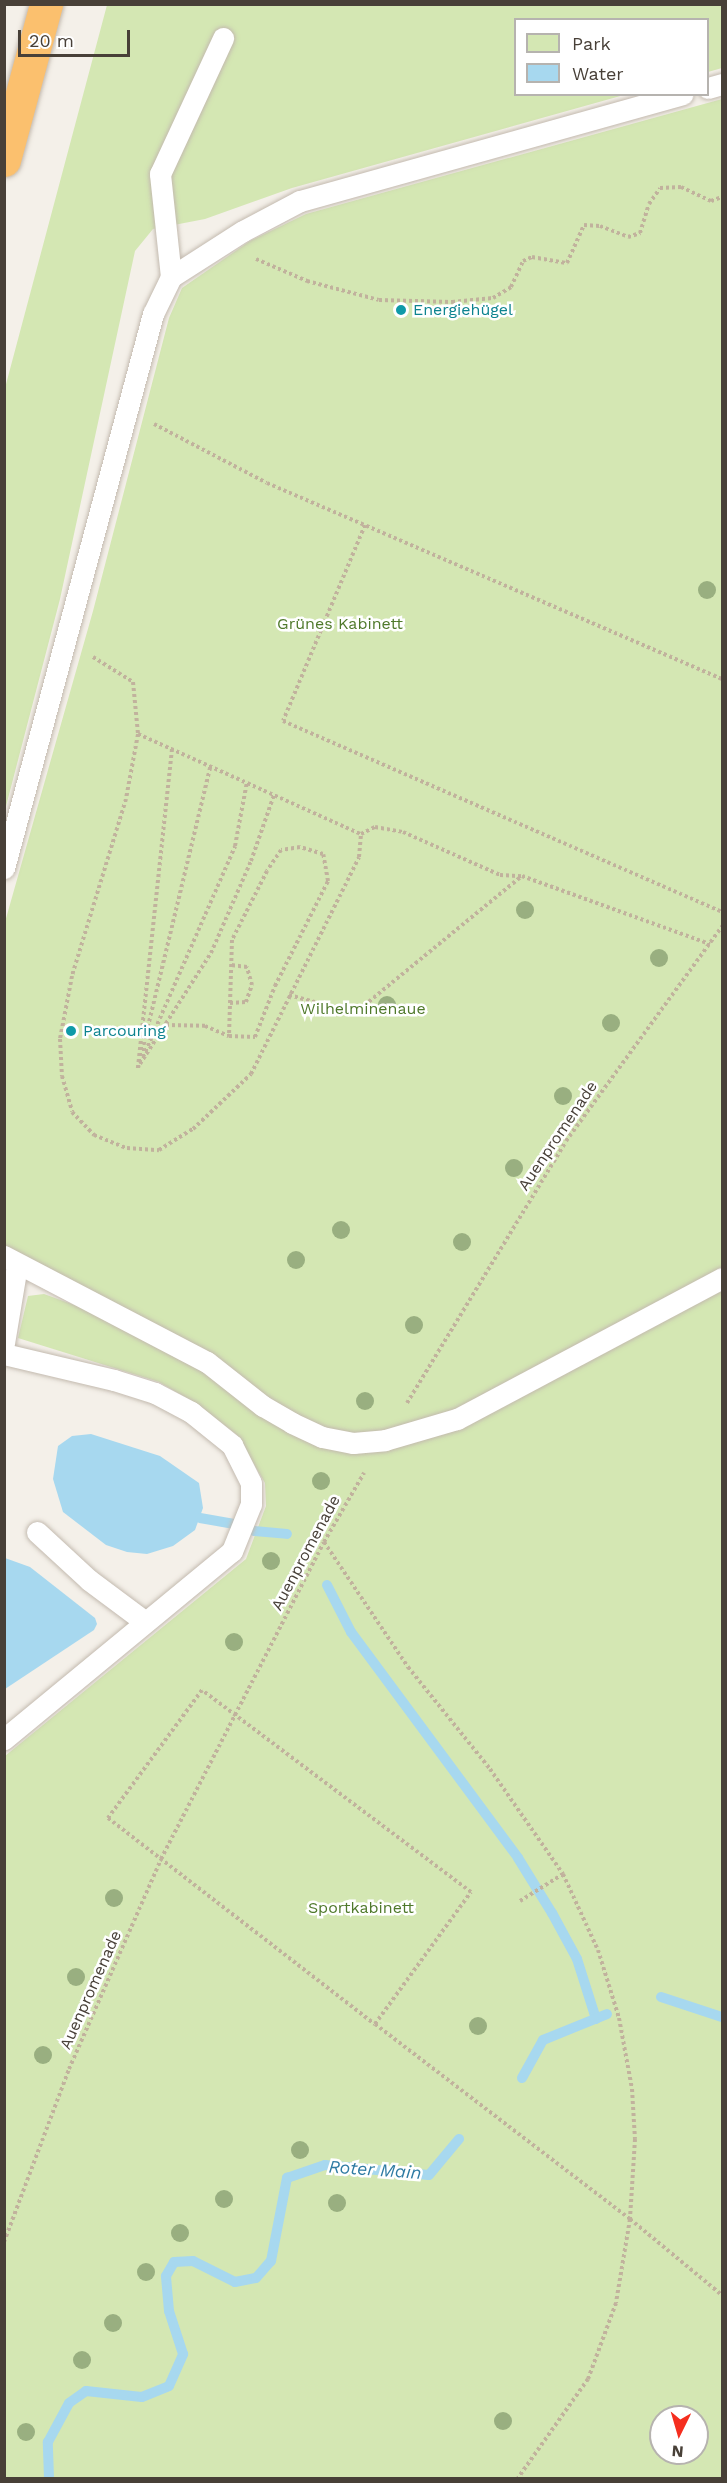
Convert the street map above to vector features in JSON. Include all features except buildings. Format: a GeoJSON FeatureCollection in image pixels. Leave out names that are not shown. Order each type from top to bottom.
{"type":"FeatureCollection","features":[{"type":"Feature","properties":{"kind":"highway"},"geometry":{"type":"LineString","coordinates":[[4,159],[46,4]]}},
{"type":"Feature","properties":{"kind":"lane"},"geometry":{"type":"LineString","coordinates":[[171,277],[160,174],[224,38]]}},
{"type":"Feature","properties":{"kind":"lane"},"geometry":{"type":"LineString","coordinates":[[4,868],[130,409],[153,314],[171,277],[222,244],[300,201],[675,96]]}},
{"type":"Feature","properties":{"kind":"lane"},"geometry":{"type":"LineString","coordinates":[[4,1343],[11,1261],[144,1326],[207,1362],[263,1406],[322,1437],[353,1443],[385,1440],[457,1419],[723,1278]]}},
{"type":"Feature","properties":{"kind":"lane"},"geometry":{"type":"LineString","coordinates":[[4,1354],[155,1393],[204,1421],[232,1445],[251,1483],[251,1504],[232,1551],[144,1621],[4,1739]]}},
{"type":"Feature","properties":{"kind":"lane"},"geometry":{"type":"LineString","coordinates":[[37,1532],[89,1580],[144,1621]]}},
{"type":"Feature","properties":{"kind":"path"},"geometry":{"type":"LineString","coordinates":[[222,244],[307,281],[379,300],[462,301],[506,294],[518,268],[532,257],[567,263],[584,225],[600,226],[618,236],[634,237],[643,228],[649,204],[660,188],[681,187],[711,201],[723,197]]}},
{"type":"Feature","properties":{"kind":"path"},"geometry":{"type":"LineString","coordinates":[[130,409],[267,483],[723,679]]}},
{"type":"Feature","properties":{"kind":"path"},"geometry":{"type":"LineString","coordinates":[[365,525],[283,721],[723,912]]}},
{"type":"Feature","properties":{"kind":"path"},"geometry":{"type":"LineString","coordinates":[[67,641],[133,682],[138,734],[126,799],[72,976],[60,1039],[62,1076],[72,1112],[94,1135],[127,1148],[159,1150],[193,1129],[251,1074],[359,857],[361,834]]}},
{"type":"Feature","properties":{"kind":"path"},"geometry":{"type":"LineString","coordinates":[[138,734],[361,834]]}},
{"type":"Feature","properties":{"kind":"path"},"geometry":{"type":"LineString","coordinates":[[138,1068],[172,750]]}},
{"type":"Feature","properties":{"kind":"path"},"geometry":{"type":"LineString","coordinates":[[138,1068],[210,767]]}},
{"type":"Feature","properties":{"kind":"path"},"geometry":{"type":"LineString","coordinates":[[138,1068],[235,846],[246,782]]}},
{"type":"Feature","properties":{"kind":"path"},"geometry":{"type":"LineString","coordinates":[[138,1068],[211,953],[251,861],[274,795]]}},
{"type":"Feature","properties":{"kind":"path"},"geometry":{"type":"LineString","coordinates":[[361,834],[375,827],[403,832],[500,875],[522,876],[710,944]]}},
{"type":"Feature","properties":{"kind":"path"},"geometry":{"type":"LineString","coordinates":[[165,1025],[205,1026],[229,1036],[255,1037],[275,986],[328,881],[323,854],[300,847],[281,850],[232,940],[229,1036]]}},
{"type":"Feature","properties":{"kind":"path"},"geometry":{"type":"LineString","coordinates":[[289,995],[354,1013],[522,876]]}},
{"type":"Feature","properties":{"kind":"path","name":"Auenpromenade"},"geometry":{"type":"LineString","coordinates":[[4,2242],[69,2069],[161,1860],[324,1542],[566,1140],[723,926]]}},
{"type":"Feature","properties":{"kind":"path"},"geometry":{"type":"LineString","coordinates":[[230,1003],[246,1002],[252,985],[247,967],[231,965]]}},
{"type":"Feature","properties":{"kind":"path"},"geometry":{"type":"LineString","coordinates":[[324,1542],[395,1649],[490,1769],[563,1874],[598,1950],[619,2018],[634,2112],[630,2219],[616,2303],[588,2379],[518,2478]]}},
{"type":"Feature","properties":{"kind":"path"},"geometry":{"type":"LineString","coordinates":[[375,2024],[471,1892],[202,1690],[108,1818],[161,1860],[375,2024],[630,2219],[723,2295]]}},
{"type":"Feature","properties":{"kind":"path"},"geometry":{"type":"LineString","coordinates":[[520,1901],[563,1874]]}},
{"type":"Feature","properties":{"kind":"green space"},"geometry":{"type":"Polygon","coordinates":[[[107,5],[722,5],[722,68],[709,72],[709,18],[514,18],[514,96],[620,96],[292,188],[205,219],[153,229],[135,251],[60,599],[5,810],[5,388],[107,5]]]}},
{"type":"Feature","properties":{"kind":"green space","name":"Wilhelminenaue"},"geometry":{"type":"Polygon","coordinates":[[[722,99],[722,2478],[5,2478],[5,1756],[246,1559],[266,1506],[265,1483],[237,1435],[197,1404],[159,1382],[18,1338],[28,1296],[44,1294],[88,1310],[146,1319],[22,1259],[5,1246],[5,922],[93,611],[169,318],[182,288],[250,241],[306,214],[722,99]]]}},
{"type":"Feature","properties":{"kind":"water"},"geometry":{"type":"Polygon","coordinates":[[[91,1434],[160,1456],[199,1483],[203,1508],[195,1530],[173,1546],[147,1554],[127,1552],[106,1545],[63,1512],[53,1479],[58,1446],[72,1436],[91,1434]]]}},
{"type":"Feature","properties":{"kind":"water"},"geometry":{"type":"Polygon","coordinates":[[[5,1558],[30,1567],[95,1618],[97,1624],[94,1630],[5,1689],[5,1558]]]}},
{"type":"Feature","properties":{"kind":"waterway"},"geometry":{"type":"LineString","coordinates":[[200,1518],[235,1524]]}},
{"type":"Feature","properties":{"kind":"waterway"},"geometry":{"type":"LineString","coordinates":[[254,1531],[287,1534]]}},
{"type":"Feature","properties":{"kind":"waterway"},"geometry":{"type":"LineString","coordinates":[[327,1585],[351,1632],[518,1858],[577,1959],[596,2019]]}},
{"type":"Feature","properties":{"kind":"waterway","name":"Roter Main"},"geometry":{"type":"LineString","coordinates":[[661,1997],[722,2017]]}},
{"type":"Feature","properties":{"kind":"waterway","name":"Roter Main"},"geometry":{"type":"LineString","coordinates":[[522,2078],[543,2040],[607,2014]]}},
{"type":"Feature","properties":{"kind":"waterway","name":"Roter Main"},"geometry":{"type":"LineString","coordinates":[[49,2478],[48,2442],[69,2403],[86,2391],[142,2397],[169,2386],[183,2354],[169,2311],[166,2276],[174,2262],[193,2261],[235,2282],[256,2278],[271,2261],[287,2178],[325,2165],[429,2175],[459,2139]]}},
{"type":"Feature","properties":{"kind":"place","name":"Energiehügel"},"geometry":{"type":"Point","coordinates":[401,310]}},
{"type":"Feature","properties":{"kind":"place","name":"Parcouring"},"geometry":{"type":"Point","coordinates":[71,1031]}},
{"type":"Feature","properties":{"kind":"park label","name":"Grünes Kabinett"},"geometry":{"type":"Point","coordinates":[340,624]}},
{"type":"Feature","properties":{"kind":"park label","name":"Sportkabinett"},"geometry":{"type":"Point","coordinates":[361,1908]}}]}
